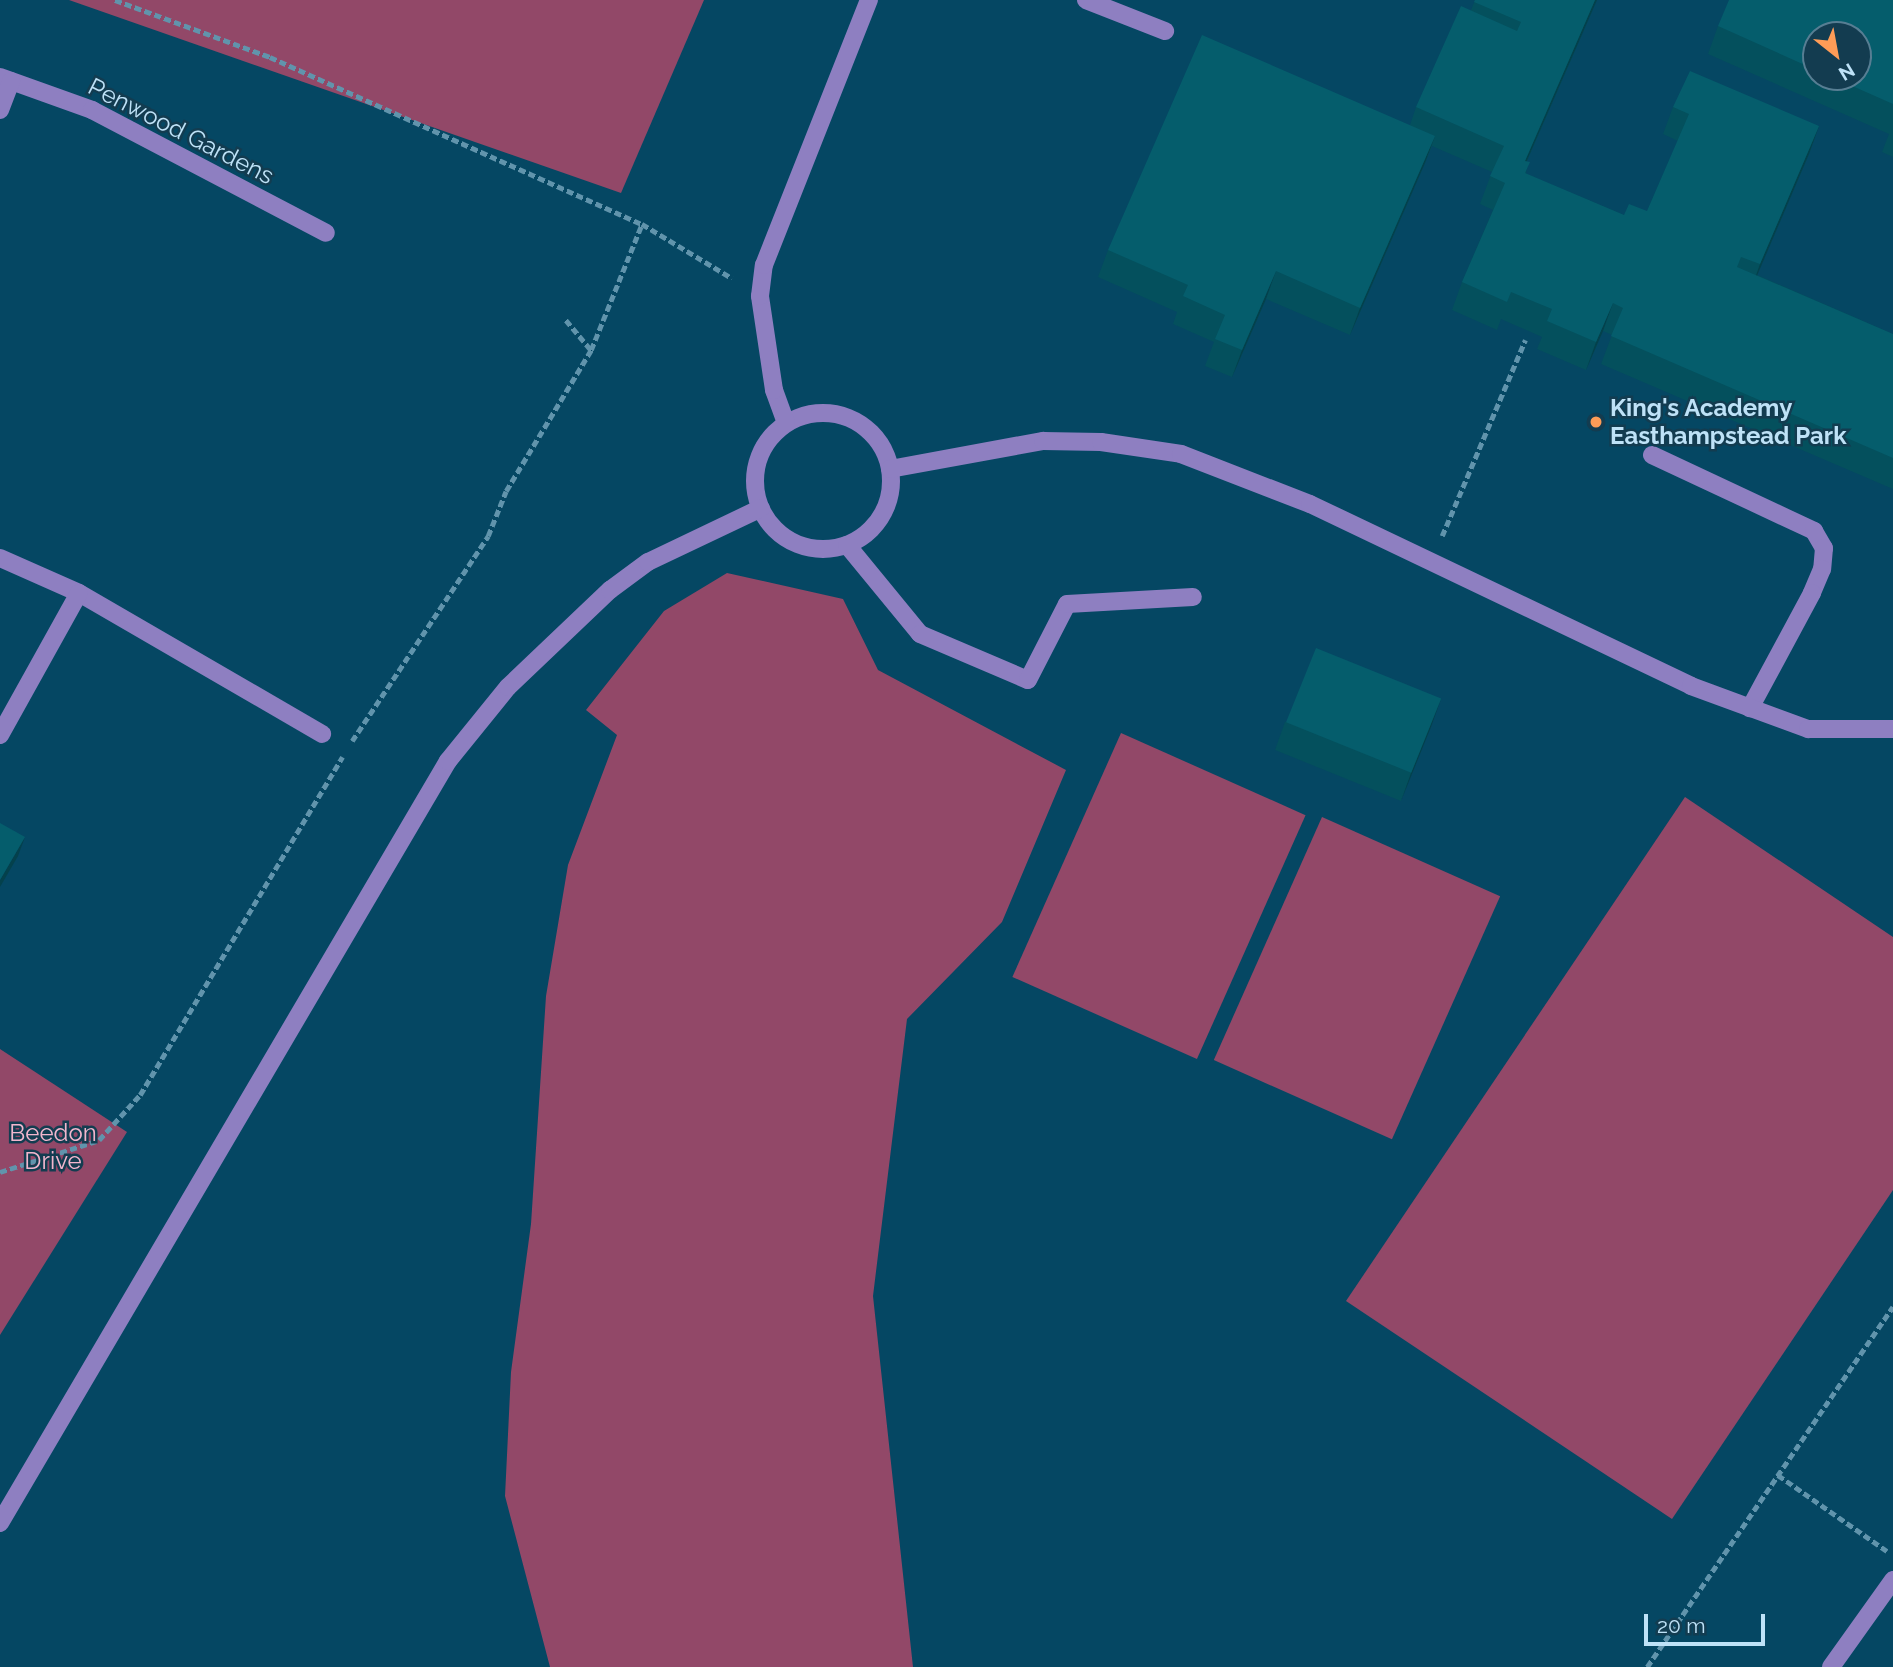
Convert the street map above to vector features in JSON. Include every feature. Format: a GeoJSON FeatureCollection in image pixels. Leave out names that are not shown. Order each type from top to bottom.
{"type":"FeatureCollection","features":[{"type":"Feature","properties":{"kind":"street"},"geometry":{"type":"LineString","coordinates":[[786,423],[774,390],[760,296],[764,265],[782,211],[869,0]]}},
{"type":"Feature","properties":{"kind":"street"},"geometry":{"type":"LineString","coordinates":[[1086,0],[1165,31]]}},
{"type":"Feature","properties":{"kind":"street","name":"Penwood Gardens"},"geometry":{"type":"LineString","coordinates":[[0,110],[5,79],[92,110],[327,233]]}},
{"type":"Feature","properties":{"kind":"street"},"geometry":{"type":"LineString","coordinates":[[812,413],[835,413],[858,422],[884,450],[890,469],[890,493],[882,515],[867,533],[847,545],[823,550],[797,544],[777,532],[761,508],[754,481],[758,457],[769,439],[786,423],[812,413]]}},
{"type":"Feature","properties":{"kind":"street"},"geometry":{"type":"LineString","coordinates":[[890,469],[1043,441],[1101,442],[1181,454],[1310,505],[1691,686],[1808,729],[1893,729]]}},
{"type":"Feature","properties":{"kind":"street"},"geometry":{"type":"LineString","coordinates":[[1651,454],[1814,531],[1824,548],[1822,569],[1812,593],[1750,708]]}},
{"type":"Feature","properties":{"kind":"street"},"geometry":{"type":"LineString","coordinates":[[0,1523],[448,761],[508,687],[610,590],[680,545],[761,508]]}},
{"type":"Feature","properties":{"kind":"street"},"geometry":{"type":"LineString","coordinates":[[847,545],[920,634],[1027,680],[1067,604],[1193,597]]}},
{"type":"Feature","properties":{"kind":"street"},"geometry":{"type":"LineString","coordinates":[[0,558],[79,593],[322,734]]}},
{"type":"Feature","properties":{"kind":"street"},"geometry":{"type":"LineString","coordinates":[[0,735],[79,593]]}},
{"type":"Feature","properties":{"kind":"street"},"geometry":{"type":"LineString","coordinates":[[1831,1667],[1893,1580]]}},
{"type":"Feature","properties":{"kind":"path"},"geometry":{"type":"LineString","coordinates":[[115,0],[270,57],[642,224],[760,296]]}},
{"type":"Feature","properties":{"kind":"path"},"geometry":{"type":"LineString","coordinates":[[0,1172],[99,1140],[140,1095],[379,695],[488,536],[506,491],[591,350],[642,224]]}},
{"type":"Feature","properties":{"kind":"path"},"geometry":{"type":"LineString","coordinates":[[566,320],[591,350]]}},
{"type":"Feature","properties":{"kind":"path"},"geometry":{"type":"LineString","coordinates":[[1431,561],[1525,340]]}},
{"type":"Feature","properties":{"kind":"path"},"geometry":{"type":"LineString","coordinates":[[1647,1667],[1893,1307]]}},
{"type":"Feature","properties":{"kind":"path"},"geometry":{"type":"LineString","coordinates":[[1778,1475],[1893,1556]]}},
{"type":"Feature","properties":{"kind":"green space"},"geometry":{"type":"Polygon","coordinates":[[[69,0],[704,0],[621,193],[69,0]]]}},
{"type":"Feature","properties":{"kind":"green space"},"geometry":{"type":"Polygon","coordinates":[[[727,573],[843,599],[878,670],[1066,770],[1002,922],[907,1019],[873,1296],[913,1667],[550,1667],[505,1496],[511,1372],[531,1224],[546,996],[568,865],[617,735],[586,710],[664,611],[727,573]]]}},
{"type":"Feature","properties":{"kind":"green space"},"geometry":{"type":"Polygon","coordinates":[[[1121,733],[1306,815],[1197,1059],[1012,977],[1121,733]]]}},
{"type":"Feature","properties":{"kind":"green space"},"geometry":{"type":"Polygon","coordinates":[[[1685,797],[1893,937],[1893,1190],[1672,1519],[1346,1301],[1685,797]]]}},
{"type":"Feature","properties":{"kind":"green space"},"geometry":{"type":"Polygon","coordinates":[[[1322,817],[1500,896],[1392,1139],[1214,1060],[1322,817]]]}},
{"type":"Feature","properties":{"kind":"green space","name":"Beedon Drive"},"geometry":{"type":"Polygon","coordinates":[[[0,1049],[127,1132],[0,1335],[0,1049]]]}},
{"type":"Feature","properties":{"kind":"building"},"geometry":{"type":"Polygon","coordinates":[[[1595,0],[1525,161],[1530,162],[1525,173],[1624,215],[1629,204],[1647,211],[1689,114],[1673,107],[1690,71],[1819,126],[1760,264],[1741,257],[1737,267],[1893,334],[1893,458],[1611,336],[1623,308],[1613,303],[1596,342],[1547,321],[1552,309],[1511,292],[1507,302],[1462,282],[1505,183],[1490,176],[1504,146],[1416,107],[1461,6],[1517,31],[1521,22],[1474,2],[1595,0]]]}},
{"type":"Feature","properties":{"kind":"building"},"geometry":{"type":"Polygon","coordinates":[[[1729,0],[1893,0],[1893,104],[1864,91],[1872,91],[1872,21],[1802,21],[1802,64],[1718,26],[1729,0]]]}},
{"type":"Feature","properties":{"kind":"building"},"geometry":{"type":"Polygon","coordinates":[[[1202,35],[1435,136],[1360,308],[1276,271],[1242,350],[1215,339],[1225,315],[1183,296],[1188,285],[1108,250],[1202,35]]]}},
{"type":"Feature","properties":{"kind":"building"},"geometry":{"type":"Polygon","coordinates":[[[1316,648],[1441,699],[1411,773],[1286,722],[1316,648]]]}},
{"type":"Feature","properties":{"kind":"building"},"geometry":{"type":"Polygon","coordinates":[[[0,823],[25,837],[0,880],[0,823]]]}},
{"type":"Feature","properties":{"kind":"place","name":"King's Academy Easthampstead Park"},"geometry":{"type":"Point","coordinates":[1596,422]}}]}
